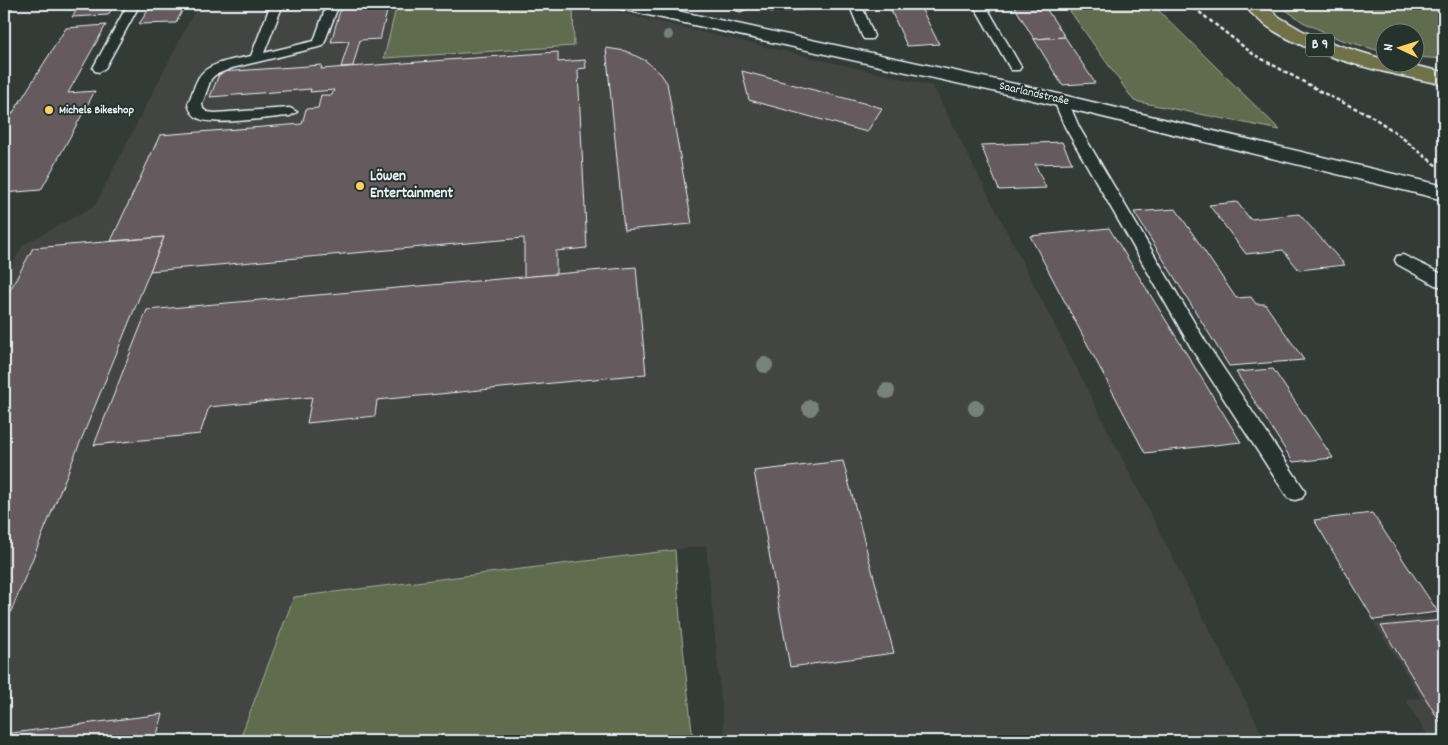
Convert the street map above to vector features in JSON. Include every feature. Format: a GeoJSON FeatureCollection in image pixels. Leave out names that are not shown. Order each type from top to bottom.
{"type":"FeatureCollection","features":[{"type":"Feature","properties":{"kind":"highway","name":"B 9"},"geometry":{"type":"LineString","coordinates":[[1252,4],[1279,24],[1312,41],[1351,56],[1376,63]]}},
{"type":"Feature","properties":{"kind":"highway","name":"B 9"},"geometry":{"type":"LineString","coordinates":[[1426,71],[1444,73]]}},
{"type":"Feature","properties":{"kind":"highway","name":"B 9"},"geometry":{"type":"LineString","coordinates":[[1415,72],[1444,78]]}},
{"type":"Feature","properties":{"kind":"main road","name":"Saarlandstraße"},"geometry":{"type":"LineString","coordinates":[[621,4],[1060,100],[1444,194]]}},
{"type":"Feature","properties":{"kind":"lane"},"geometry":{"type":"LineString","coordinates":[[99,68],[134,4]]}},
{"type":"Feature","properties":{"kind":"lane"},"geometry":{"type":"LineString","coordinates":[[256,58],[277,4],[280,4]]}},
{"type":"Feature","properties":{"kind":"lane"},"geometry":{"type":"LineString","coordinates":[[290,112],[215,117],[204,116],[197,111],[195,104],[205,78],[219,68],[319,43],[333,4]]}},
{"type":"Feature","properties":{"kind":"lane"},"geometry":{"type":"LineString","coordinates":[[855,4],[868,36]]}},
{"type":"Feature","properties":{"kind":"lane","name":"Saarlandstraße"},"geometry":{"type":"LineString","coordinates":[[979,4],[1014,67]]}},
{"type":"Feature","properties":{"kind":"lane"},"geometry":{"type":"LineString","coordinates":[[1060,100],[1072,126],[1199,346],[1294,492]]}},
{"type":"Feature","properties":{"kind":"lane"},"geometry":{"type":"LineString","coordinates":[[1403,260],[1443,282]]}},
{"type":"Feature","properties":{"kind":"path"},"geometry":{"type":"LineString","coordinates":[[1189,4],[1253,54],[1331,97],[1368,114],[1395,132],[1440,170]]}},
{"type":"Feature","properties":{"kind":"shaded area"},"geometry":{"type":"Polygon","coordinates":[[[198,4],[573,4],[604,9],[933,86],[1266,741],[725,741],[706,546],[294,597],[239,741],[4,741],[4,280],[23,245],[95,205],[198,4]]]}},
{"type":"Feature","properties":{"kind":"shaded area"},"geometry":{"type":"Polygon","coordinates":[[[1444,614],[1444,741],[1431,741],[1405,699],[1421,698],[1374,623],[1444,614]]]}},
{"type":"Feature","properties":{"kind":"green space"},"geometry":{"type":"Polygon","coordinates":[[[397,4],[573,5],[574,46],[384,58],[397,4]]]}},
{"type":"Feature","properties":{"kind":"green space"},"geometry":{"type":"Polygon","coordinates":[[[1065,4],[1152,4],[1280,130],[1134,101],[1065,4]]]}},
{"type":"Feature","properties":{"kind":"green space"},"geometry":{"type":"Polygon","coordinates":[[[1277,4],[1444,4],[1444,59],[1426,58],[1426,22],[1376,22],[1376,50],[1339,39],[1303,22],[1277,4]]]}},
{"type":"Feature","properties":{"kind":"green space"},"geometry":{"type":"Polygon","coordinates":[[[675,550],[693,741],[239,741],[294,597],[675,550]]]}},
{"type":"Feature","properties":{"kind":"building"},"geometry":{"type":"Polygon","coordinates":[[[81,4],[115,4],[108,15],[72,17],[81,4]]]}},
{"type":"Feature","properties":{"kind":"building"},"geometry":{"type":"Polygon","coordinates":[[[342,4],[389,4],[380,39],[360,40],[353,66],[341,67],[349,41],[331,42],[342,4]]]}},
{"type":"Feature","properties":{"kind":"building"},"geometry":{"type":"Polygon","coordinates":[[[769,4],[802,4],[804,10],[771,12],[769,4]]]}},
{"type":"Feature","properties":{"kind":"building"},"geometry":{"type":"Polygon","coordinates":[[[888,4],[919,4],[939,44],[907,46],[888,4]]]}},
{"type":"Feature","properties":{"kind":"building"},"geometry":{"type":"Polygon","coordinates":[[[1013,4],[1043,4],[1065,37],[1034,39],[1013,4]]]}},
{"type":"Feature","properties":{"kind":"building"},"geometry":{"type":"Polygon","coordinates":[[[14,6],[4,19],[4,7],[14,6]]]}},
{"type":"Feature","properties":{"kind":"building"},"geometry":{"type":"Polygon","coordinates":[[[184,7],[176,23],[139,24],[149,9],[184,7]]]}},
{"type":"Feature","properties":{"kind":"building","name":"Michels Bikeshop"},"geometry":{"type":"Polygon","coordinates":[[[106,25],[68,93],[95,91],[41,190],[4,193],[4,127],[66,28],[106,25]]]}},
{"type":"Feature","properties":{"kind":"building"},"geometry":{"type":"Polygon","coordinates":[[[1065,37],[1095,83],[1062,85],[1034,39],[1065,37]]]}},
{"type":"Feature","properties":{"kind":"building"},"geometry":{"type":"Polygon","coordinates":[[[606,48],[626,51],[646,61],[661,74],[667,83],[692,224],[624,230],[606,48]]]}},
{"type":"Feature","properties":{"kind":"building","name":"Löwen Entertainment"},"geometry":{"type":"Polygon","coordinates":[[[558,52],[558,62],[585,60],[586,68],[578,69],[578,72],[587,248],[556,251],[556,274],[524,277],[524,238],[150,271],[164,237],[111,241],[160,135],[302,124],[306,109],[318,108],[321,95],[332,95],[334,90],[310,92],[311,89],[210,97],[220,72],[322,65],[321,69],[558,52]]]}},
{"type":"Feature","properties":{"kind":"building"},"geometry":{"type":"Polygon","coordinates":[[[742,71],[882,108],[867,132],[749,100],[742,71]]]}},
{"type":"Feature","properties":{"kind":"building"},"geometry":{"type":"Polygon","coordinates":[[[1062,142],[1072,163],[1035,164],[1046,188],[999,190],[981,145],[1062,142]]]}},
{"type":"Feature","properties":{"kind":"building"},"geometry":{"type":"Polygon","coordinates":[[[1237,202],[1250,219],[1299,214],[1345,265],[1299,270],[1283,250],[1246,254],[1209,205],[1237,202]]]}},
{"type":"Feature","properties":{"kind":"building"},"geometry":{"type":"Polygon","coordinates":[[[1176,209],[1236,298],[1251,297],[1256,304],[1265,304],[1304,360],[1229,366],[1134,212],[1176,209]]]}},
{"type":"Feature","properties":{"kind":"building"},"geometry":{"type":"Polygon","coordinates":[[[1109,228],[1241,442],[1145,453],[1030,236],[1109,228]]]}},
{"type":"Feature","properties":{"kind":"building"},"geometry":{"type":"Polygon","coordinates":[[[164,237],[4,629],[4,301],[33,248],[164,237]]]}},
{"type":"Feature","properties":{"kind":"building"},"geometry":{"type":"Polygon","coordinates":[[[636,267],[646,374],[377,400],[375,416],[307,423],[312,397],[209,407],[200,434],[94,445],[147,310],[636,267]]]}},
{"type":"Feature","properties":{"kind":"building"},"geometry":{"type":"Polygon","coordinates":[[[1273,369],[1333,458],[1293,462],[1236,372],[1273,369]]]}},
{"type":"Feature","properties":{"kind":"building"},"geometry":{"type":"Polygon","coordinates":[[[843,461],[894,653],[790,667],[754,471],[843,461]]]}},
{"type":"Feature","properties":{"kind":"building"},"geometry":{"type":"Polygon","coordinates":[[[1372,513],[1438,612],[1374,620],[1314,520],[1372,513]]]}},
{"type":"Feature","properties":{"kind":"building"},"geometry":{"type":"Polygon","coordinates":[[[1444,620],[1444,728],[1381,626],[1444,620]]]}},
{"type":"Feature","properties":{"kind":"building"},"geometry":{"type":"Polygon","coordinates":[[[163,714],[155,741],[4,741],[4,734],[163,714]]]}},
{"type":"Feature","properties":{"kind":"place","name":"Michels Bikeshop"},"geometry":{"type":"Point","coordinates":[49,110]}},
{"type":"Feature","properties":{"kind":"place","name":"Löwen Entertainment"},"geometry":{"type":"Point","coordinates":[360,186]}}]}
